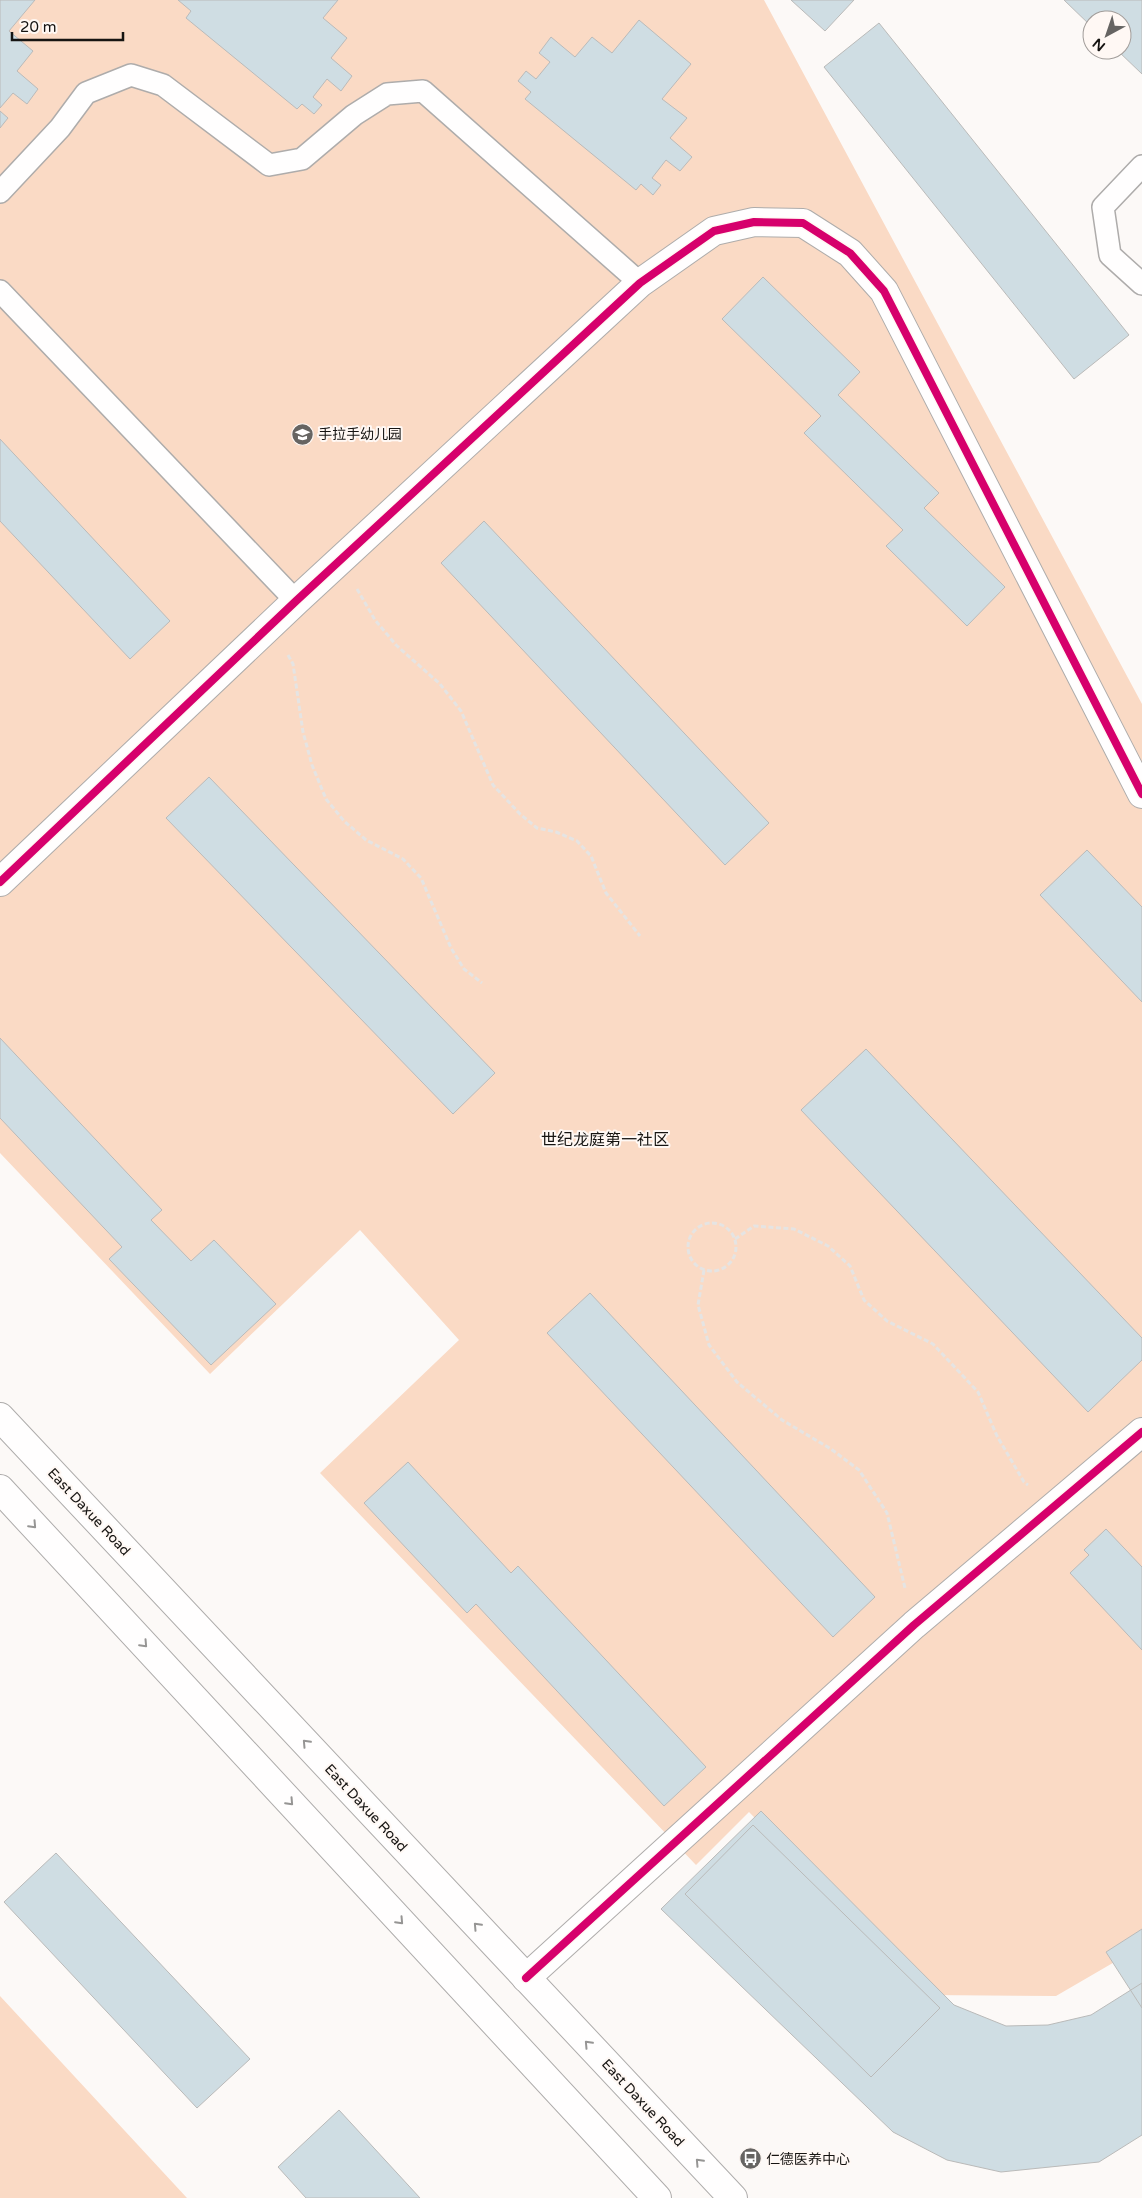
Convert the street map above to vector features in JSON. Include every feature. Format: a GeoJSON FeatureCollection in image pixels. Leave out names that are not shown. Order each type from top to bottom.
{"type":"FeatureCollection","features":[{"type":"Feature","properties":{"kind":"street"},"geometry":{"type":"LineString","coordinates":[[0,882],[272,623],[640,283],[714,231],[754,222],[803,223],[850,253],[884,291],[1142,794]]}},
{"type":"Feature","properties":{"kind":"street","name":"East Daxue Road"},"geometry":{"type":"LineString","coordinates":[[0,1417],[733,2198]]}},
{"type":"Feature","properties":{"kind":"street"},"geometry":{"type":"LineString","coordinates":[[526,1978],[914,1625],[1142,1432]]}},
{"type":"Feature","properties":{"kind":"street"},"geometry":{"type":"LineString","coordinates":[[0,1489],[656,2198]]}},
{"type":"Feature","properties":{"kind":"lane"},"geometry":{"type":"LineString","coordinates":[[0,192],[60,128],[86,93],[131,75],[163,85],[269,165],[302,159],[354,115],[387,94],[423,91],[640,283]]}},
{"type":"Feature","properties":{"kind":"lane"},"geometry":{"type":"LineString","coordinates":[[1142,166],[1103,207],[1110,254],[1142,284]]}},
{"type":"Feature","properties":{"kind":"lane"},"geometry":{"type":"LineString","coordinates":[[0,291],[296,601]]}},
{"type":"Feature","properties":{"kind":"path"},"geometry":{"type":"LineString","coordinates":[[340,560],[380,626],[396,645],[440,684],[461,711],[493,785],[537,828],[556,832],[577,841],[591,856],[606,893],[640,936]]}},
{"type":"Feature","properties":{"kind":"path"},"geometry":{"type":"LineString","coordinates":[[272,623],[293,664],[303,732],[312,766],[326,799],[344,821],[366,840],[403,859],[421,878],[450,948],[464,969],[482,983]]}},
{"type":"Feature","properties":{"kind":"path"},"geometry":{"type":"LineString","coordinates":[[716,1222],[731,1231],[735,1239],[735,1254],[727,1267],[720,1271],[704,1270],[697,1267],[688,1253],[689,1237],[700,1225],[716,1222]]}},
{"type":"Feature","properties":{"kind":"path"},"geometry":{"type":"LineString","coordinates":[[735,1239],[754,1226],[794,1229],[828,1246],[850,1266],[864,1300],[888,1321],[933,1344],[978,1392],[997,1436],[1024,1482],[1058,1503]]}},
{"type":"Feature","properties":{"kind":"path"},"geometry":{"type":"LineString","coordinates":[[704,1270],[698,1304],[709,1345],[737,1382],[782,1420],[831,1449],[859,1470],[887,1513],[914,1625]]}},
{"type":"Feature","properties":{"kind":"shaded area"},"geometry":{"type":"Polygon","coordinates":[[[0,0],[764,0],[1142,704],[1142,1946],[1056,1996],[929,1995],[749,1812],[696,1865],[320,1473],[459,1340],[360,1230],[210,1374],[0,1153],[0,0]]]}},
{"type":"Feature","properties":{"kind":"shaded area"},"geometry":{"type":"Polygon","coordinates":[[[0,1996],[187,2198],[0,2198],[0,1996]]]}},
{"type":"Feature","properties":{"kind":"building"},"geometry":{"type":"Polygon","coordinates":[[[0,0],[35,0],[9,31],[33,51],[17,71],[38,89],[27,104],[13,93],[0,108],[0,0]]]}},
{"type":"Feature","properties":{"kind":"building"},"geometry":{"type":"Polygon","coordinates":[[[178,0],[338,0],[323,18],[347,38],[331,58],[352,76],[341,91],[327,79],[313,97],[322,105],[314,114],[302,104],[297,109],[186,18],[191,11],[178,0]]]}},
{"type":"Feature","properties":{"kind":"building"},"geometry":{"type":"Polygon","coordinates":[[[791,0],[854,0],[825,31],[791,0]]]}},
{"type":"Feature","properties":{"kind":"building"},"geometry":{"type":"Polygon","coordinates":[[[1064,0],[1142,0],[1142,74],[1127,60],[1132,60],[1132,10],[1082,10],[1082,17],[1064,0]]]}},
{"type":"Feature","properties":{"kind":"building"},"geometry":{"type":"Polygon","coordinates":[[[639,20],[691,64],[662,99],[687,118],[670,138],[692,157],[680,171],[666,160],[652,178],[661,185],[653,195],[641,184],[636,190],[525,99],[531,92],[518,81],[526,71],[536,79],[550,62],[539,53],[551,37],[575,57],[592,37],[612,53],[639,20]]]}},
{"type":"Feature","properties":{"kind":"building"},"geometry":{"type":"Polygon","coordinates":[[[879,23],[1129,335],[1074,379],[824,67],[879,23]]]}},
{"type":"Feature","properties":{"kind":"building"},"geometry":{"type":"Polygon","coordinates":[[[0,111],[8,118],[0,128],[0,111]]]}},
{"type":"Feature","properties":{"kind":"building"},"geometry":{"type":"Polygon","coordinates":[[[763,277],[860,372],[838,395],[939,493],[924,508],[1005,587],[967,626],[886,546],[903,530],[804,433],[821,416],[722,319],[763,277]]]}},
{"type":"Feature","properties":{"kind":"building"},"geometry":{"type":"Polygon","coordinates":[[[0,439],[170,621],[130,659],[0,521],[0,439]]]}},
{"type":"Feature","properties":{"kind":"building"},"geometry":{"type":"Polygon","coordinates":[[[484,521],[769,823],[725,865],[441,563],[484,521]]]}},
{"type":"Feature","properties":{"kind":"building"},"geometry":{"type":"Polygon","coordinates":[[[209,777],[495,1073],[453,1114],[166,818],[209,777]]]}},
{"type":"Feature","properties":{"kind":"building"},"geometry":{"type":"Polygon","coordinates":[[[1087,850],[1142,907],[1142,1002],[1040,895],[1087,850]]]}},
{"type":"Feature","properties":{"kind":"building"},"geometry":{"type":"Polygon","coordinates":[[[0,1038],[162,1210],[151,1220],[191,1261],[214,1240],[276,1304],[211,1365],[109,1259],[122,1247],[0,1118],[0,1038]]]}},
{"type":"Feature","properties":{"kind":"building"},"geometry":{"type":"Polygon","coordinates":[[[866,1049],[1142,1338],[1142,1360],[1088,1412],[801,1110],[866,1049]]]}},
{"type":"Feature","properties":{"kind":"building"},"geometry":{"type":"Polygon","coordinates":[[[590,1293],[875,1597],[833,1637],[547,1333],[590,1293]]]}},
{"type":"Feature","properties":{"kind":"building"},"geometry":{"type":"Polygon","coordinates":[[[408,1462],[511,1573],[518,1566],[706,1767],[664,1806],[476,1604],[467,1613],[364,1503],[408,1462]]]}},
{"type":"Feature","properties":{"kind":"building"},"geometry":{"type":"Polygon","coordinates":[[[1106,1529],[1142,1567],[1142,1650],[1070,1573],[1089,1555],[1084,1550],[1106,1529]]]}},
{"type":"Feature","properties":{"kind":"building"},"geometry":{"type":"Polygon","coordinates":[[[761,1811],[954,2005],[1006,2026],[1048,2025],[1091,2015],[1142,1983],[1142,2135],[1099,2162],[1001,2172],[947,2160],[893,2132],[661,1909],[761,1811]]]}},
{"type":"Feature","properties":{"kind":"building"},"geometry":{"type":"Polygon","coordinates":[[[753,1825],[940,2008],[871,2077],[685,1894],[753,1825]]]}},
{"type":"Feature","properties":{"kind":"building"},"geometry":{"type":"Polygon","coordinates":[[[56,1853],[250,2059],[197,2108],[4,1902],[56,1853]]]}},
{"type":"Feature","properties":{"kind":"building"},"geometry":{"type":"Polygon","coordinates":[[[1142,1929],[1142,2008],[1106,1952],[1142,1929]]]}},
{"type":"Feature","properties":{"kind":"building"},"geometry":{"type":"Polygon","coordinates":[[[339,2110],[420,2198],[306,2198],[278,2167],[339,2110]]]}},
{"type":"Feature","properties":{"kind":"cycle path"},"geometry":{"type":"LineString","coordinates":[[0,882],[296,601],[640,283],[714,231],[754,222],[803,223],[850,253],[884,291],[1142,794]]}},
{"type":"Feature","properties":{"kind":"cycle path"},"geometry":{"type":"LineString","coordinates":[[526,1978],[914,1625],[1142,1432]]}},
{"type":"Feature","properties":{"kind":"place","name":"手拉手幼儿园"},"geometry":{"type":"Point","coordinates":[302,434]}},
{"type":"Feature","properties":{"kind":"place","name":"仁德医养中心"},"geometry":{"type":"Point","coordinates":[750,2159]}},
{"type":"Feature","properties":{"kind":"district","name":"世纪龙庭第一社区"},"geometry":{"type":"Point","coordinates":[605,1140]}}]}
